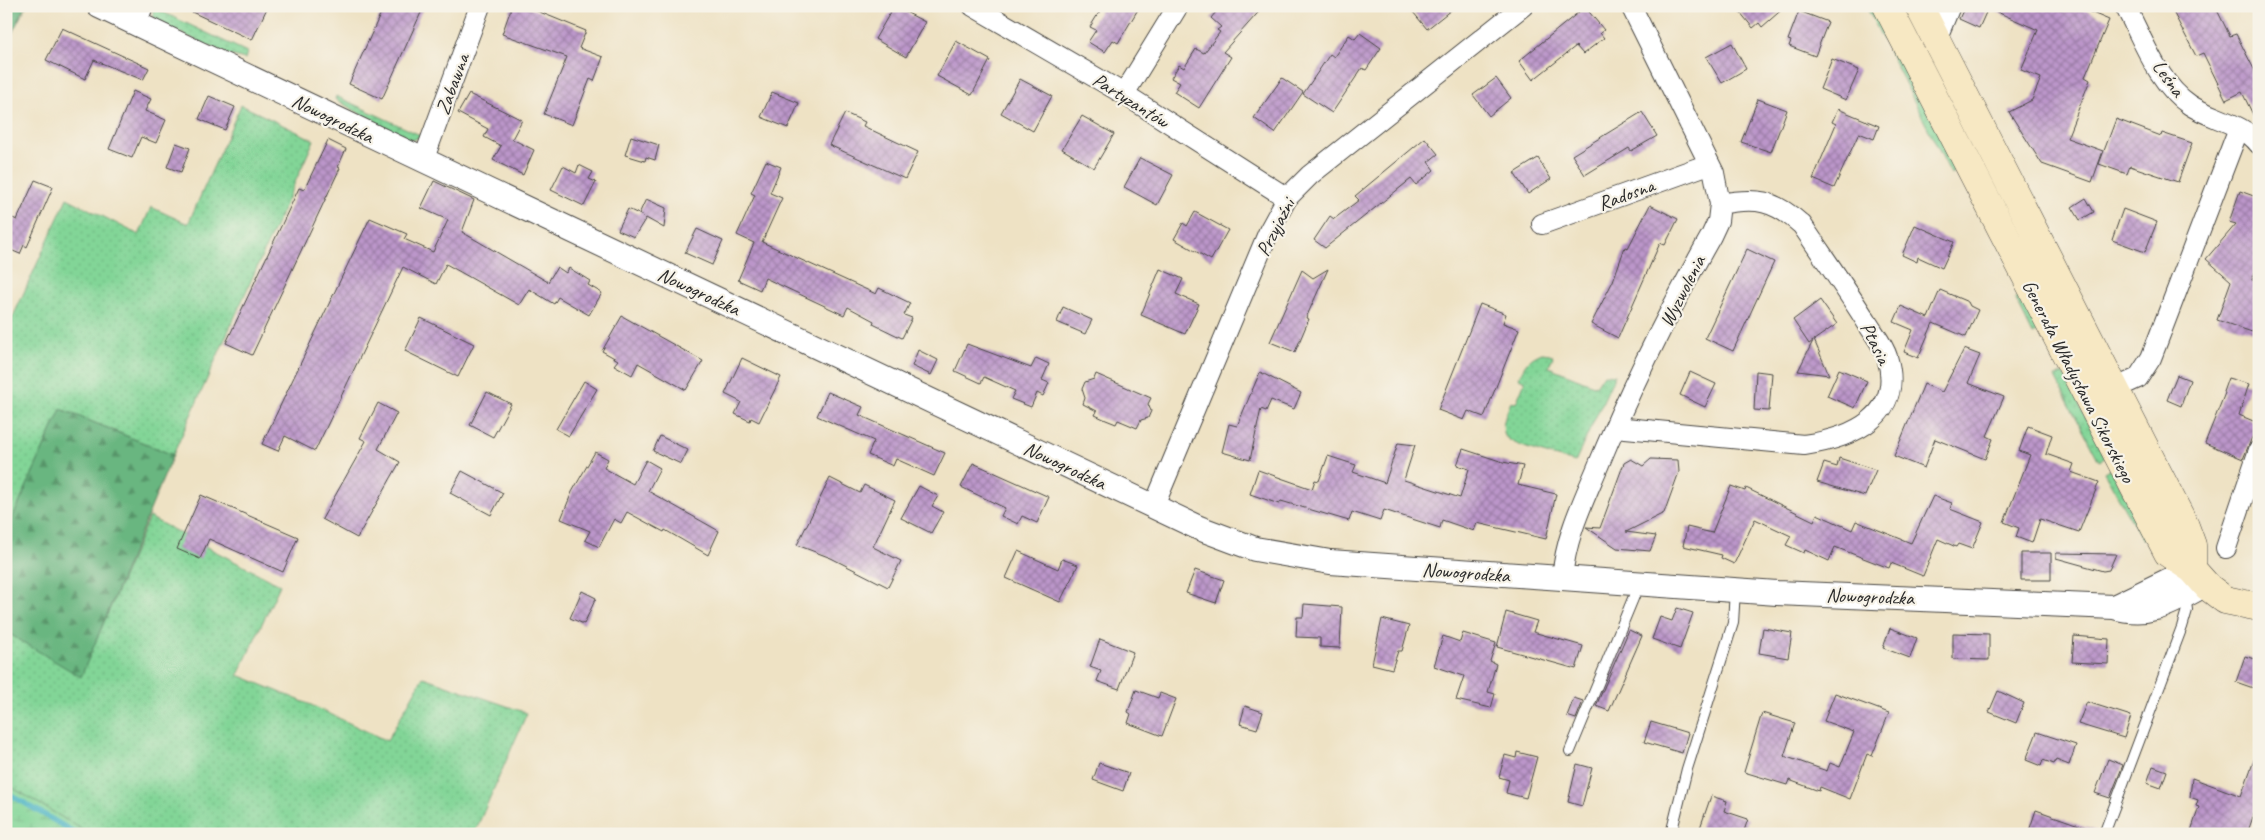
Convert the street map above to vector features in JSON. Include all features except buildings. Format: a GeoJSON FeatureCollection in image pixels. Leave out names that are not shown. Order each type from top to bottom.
{"type":"FeatureCollection","features":[{"type":"Feature","properties":{"kind":"main road","name":"Generała Władysława Sikorskiego"},"geometry":{"type":"LineString","coordinates":[[1887,6],[2160,540],[2168,553],[2194,582]]}},
{"type":"Feature","properties":{"kind":"main road","name":"Generała Władysława Sikorskiego"},"geometry":{"type":"LineString","coordinates":[[1919,6],[2184,526],[2192,545],[2194,582]]}},
{"type":"Feature","properties":{"kind":"main road"},"geometry":{"type":"LineString","coordinates":[[2194,582],[2225,600],[2259,607]]}},
{"type":"Feature","properties":{"kind":"street","name":"Nowogrodzka"},"geometry":{"type":"LineString","coordinates":[[99,6],[140,15],[423,161],[1154,506],[1230,541],[1255,549],[1304,560],[1562,579],[1735,590],[2114,606],[2194,582]]}},
{"type":"Feature","properties":{"kind":"street","name":"Zabawna"},"geometry":{"type":"LineString","coordinates":[[423,161],[480,6]]}},
{"type":"Feature","properties":{"kind":"street","name":"Partyzantów"},"geometry":{"type":"LineString","coordinates":[[973,6],[1124,94],[1287,198]]}},
{"type":"Feature","properties":{"kind":"street"},"geometry":{"type":"LineString","coordinates":[[1124,94],[1178,6]]}},
{"type":"Feature","properties":{"kind":"street","name":"Przyjaźni"},"geometry":{"type":"LineString","coordinates":[[1154,506],[1269,231],[1287,198],[1306,178],[1523,6]]}},
{"type":"Feature","properties":{"kind":"street","name":"Wyzwolenia"},"geometry":{"type":"LineString","coordinates":[[1562,579],[1568,542],[1615,427],[1718,221],[1720,204],[1717,184],[1709,164],[1631,6]]}},
{"type":"Feature","properties":{"kind":"street"},"geometry":{"type":"LineString","coordinates":[[1936,40],[1950,6]]}},
{"type":"Feature","properties":{"kind":"street","name":"Leśna"},"geometry":{"type":"LineString","coordinates":[[2125,6],[2158,67],[2174,91],[2198,110],[2239,128],[2259,144]]}},
{"type":"Feature","properties":{"kind":"street","name":"Generała Władysława Sikorskiego"},"geometry":{"type":"LineString","coordinates":[[2114,389],[2138,378],[2151,358],[2239,128]]}},
{"type":"Feature","properties":{"kind":"street","name":"Radosna"},"geometry":{"type":"LineString","coordinates":[[1542,224],[1709,164]]}},
{"type":"Feature","properties":{"kind":"street","name":"Ptasia"},"geometry":{"type":"LineString","coordinates":[[1615,427],[1804,446],[1833,441],[1855,431],[1874,419],[1885,399],[1891,384],[1887,355],[1802,225],[1776,205],[1758,200],[1720,204]]}},
{"type":"Feature","properties":{"kind":"street"},"geometry":{"type":"LineString","coordinates":[[2226,548],[2259,450]]}},
{"type":"Feature","properties":{"kind":"lane"},"geometry":{"type":"LineString","coordinates":[[2104,834],[2182,627],[2194,582]]}},
{"type":"Feature","properties":{"kind":"lane"},"geometry":{"type":"LineString","coordinates":[[1570,751],[1639,584]]}},
{"type":"Feature","properties":{"kind":"lane"},"geometry":{"type":"LineString","coordinates":[[1671,834],[1687,769],[1733,623],[1735,590]]}},
{"type":"Feature","properties":{"kind":"green space"},"geometry":{"type":"Polygon","coordinates":[[[6,6],[26,6],[6,45],[6,6]]]}},
{"type":"Feature","properties":{"kind":"green space"},"geometry":{"type":"Polygon","coordinates":[[[1866,6],[1876,6],[1951,156],[1955,171],[1951,174],[1866,6]]]}},
{"type":"Feature","properties":{"kind":"green space"},"geometry":{"type":"Polygon","coordinates":[[[152,7],[247,52],[245,59],[226,54],[161,24],[154,18],[152,7]]]}},
{"type":"Feature","properties":{"kind":"green space"},"geometry":{"type":"Polygon","coordinates":[[[336,96],[422,136],[413,140],[403,139],[335,99],[336,96]]]}},
{"type":"Feature","properties":{"kind":"green space"},"geometry":{"type":"Polygon","coordinates":[[[241,105],[314,140],[173,455],[61,409],[6,533],[6,332],[67,198],[139,235],[151,207],[188,224],[241,105]]]}},
{"type":"Feature","properties":{"kind":"green space"},"geometry":{"type":"Polygon","coordinates":[[[2022,294],[2040,332],[2033,335],[2015,298],[2022,294]]]}},
{"type":"Feature","properties":{"kind":"green space"},"geometry":{"type":"Polygon","coordinates":[[[1542,353],[1553,356],[1549,367],[1596,386],[1604,374],[1615,375],[1575,462],[1516,444],[1505,436],[1503,427],[1511,402],[1516,403],[1525,381],[1519,378],[1523,369],[1530,360],[1542,353]]]}},
{"type":"Feature","properties":{"kind":"green space"},"geometry":{"type":"Polygon","coordinates":[[[2064,373],[2105,458],[2099,461],[2055,377],[2064,373]]]}},
{"type":"Feature","properties":{"kind":"green space"},"geometry":{"type":"Polygon","coordinates":[[[61,409],[173,455],[81,677],[6,632],[6,533],[61,409]]]}},
{"type":"Feature","properties":{"kind":"green space"},"geometry":{"type":"Polygon","coordinates":[[[2111,468],[2147,538],[2142,539],[2104,472],[2111,468]]]}},
{"type":"Feature","properties":{"kind":"green space"},"geometry":{"type":"Polygon","coordinates":[[[149,517],[280,585],[238,675],[311,705],[387,741],[423,677],[527,713],[474,834],[90,834],[6,784],[6,632],[81,676],[149,517]]]}},
{"type":"Feature","properties":{"kind":"green space"},"geometry":{"type":"Polygon","coordinates":[[[6,784],[90,834],[6,834],[6,784]]]}},
{"type":"Feature","properties":{"kind":"waterway"},"geometry":{"type":"LineString","coordinates":[[6,792],[77,834]]}}]}
